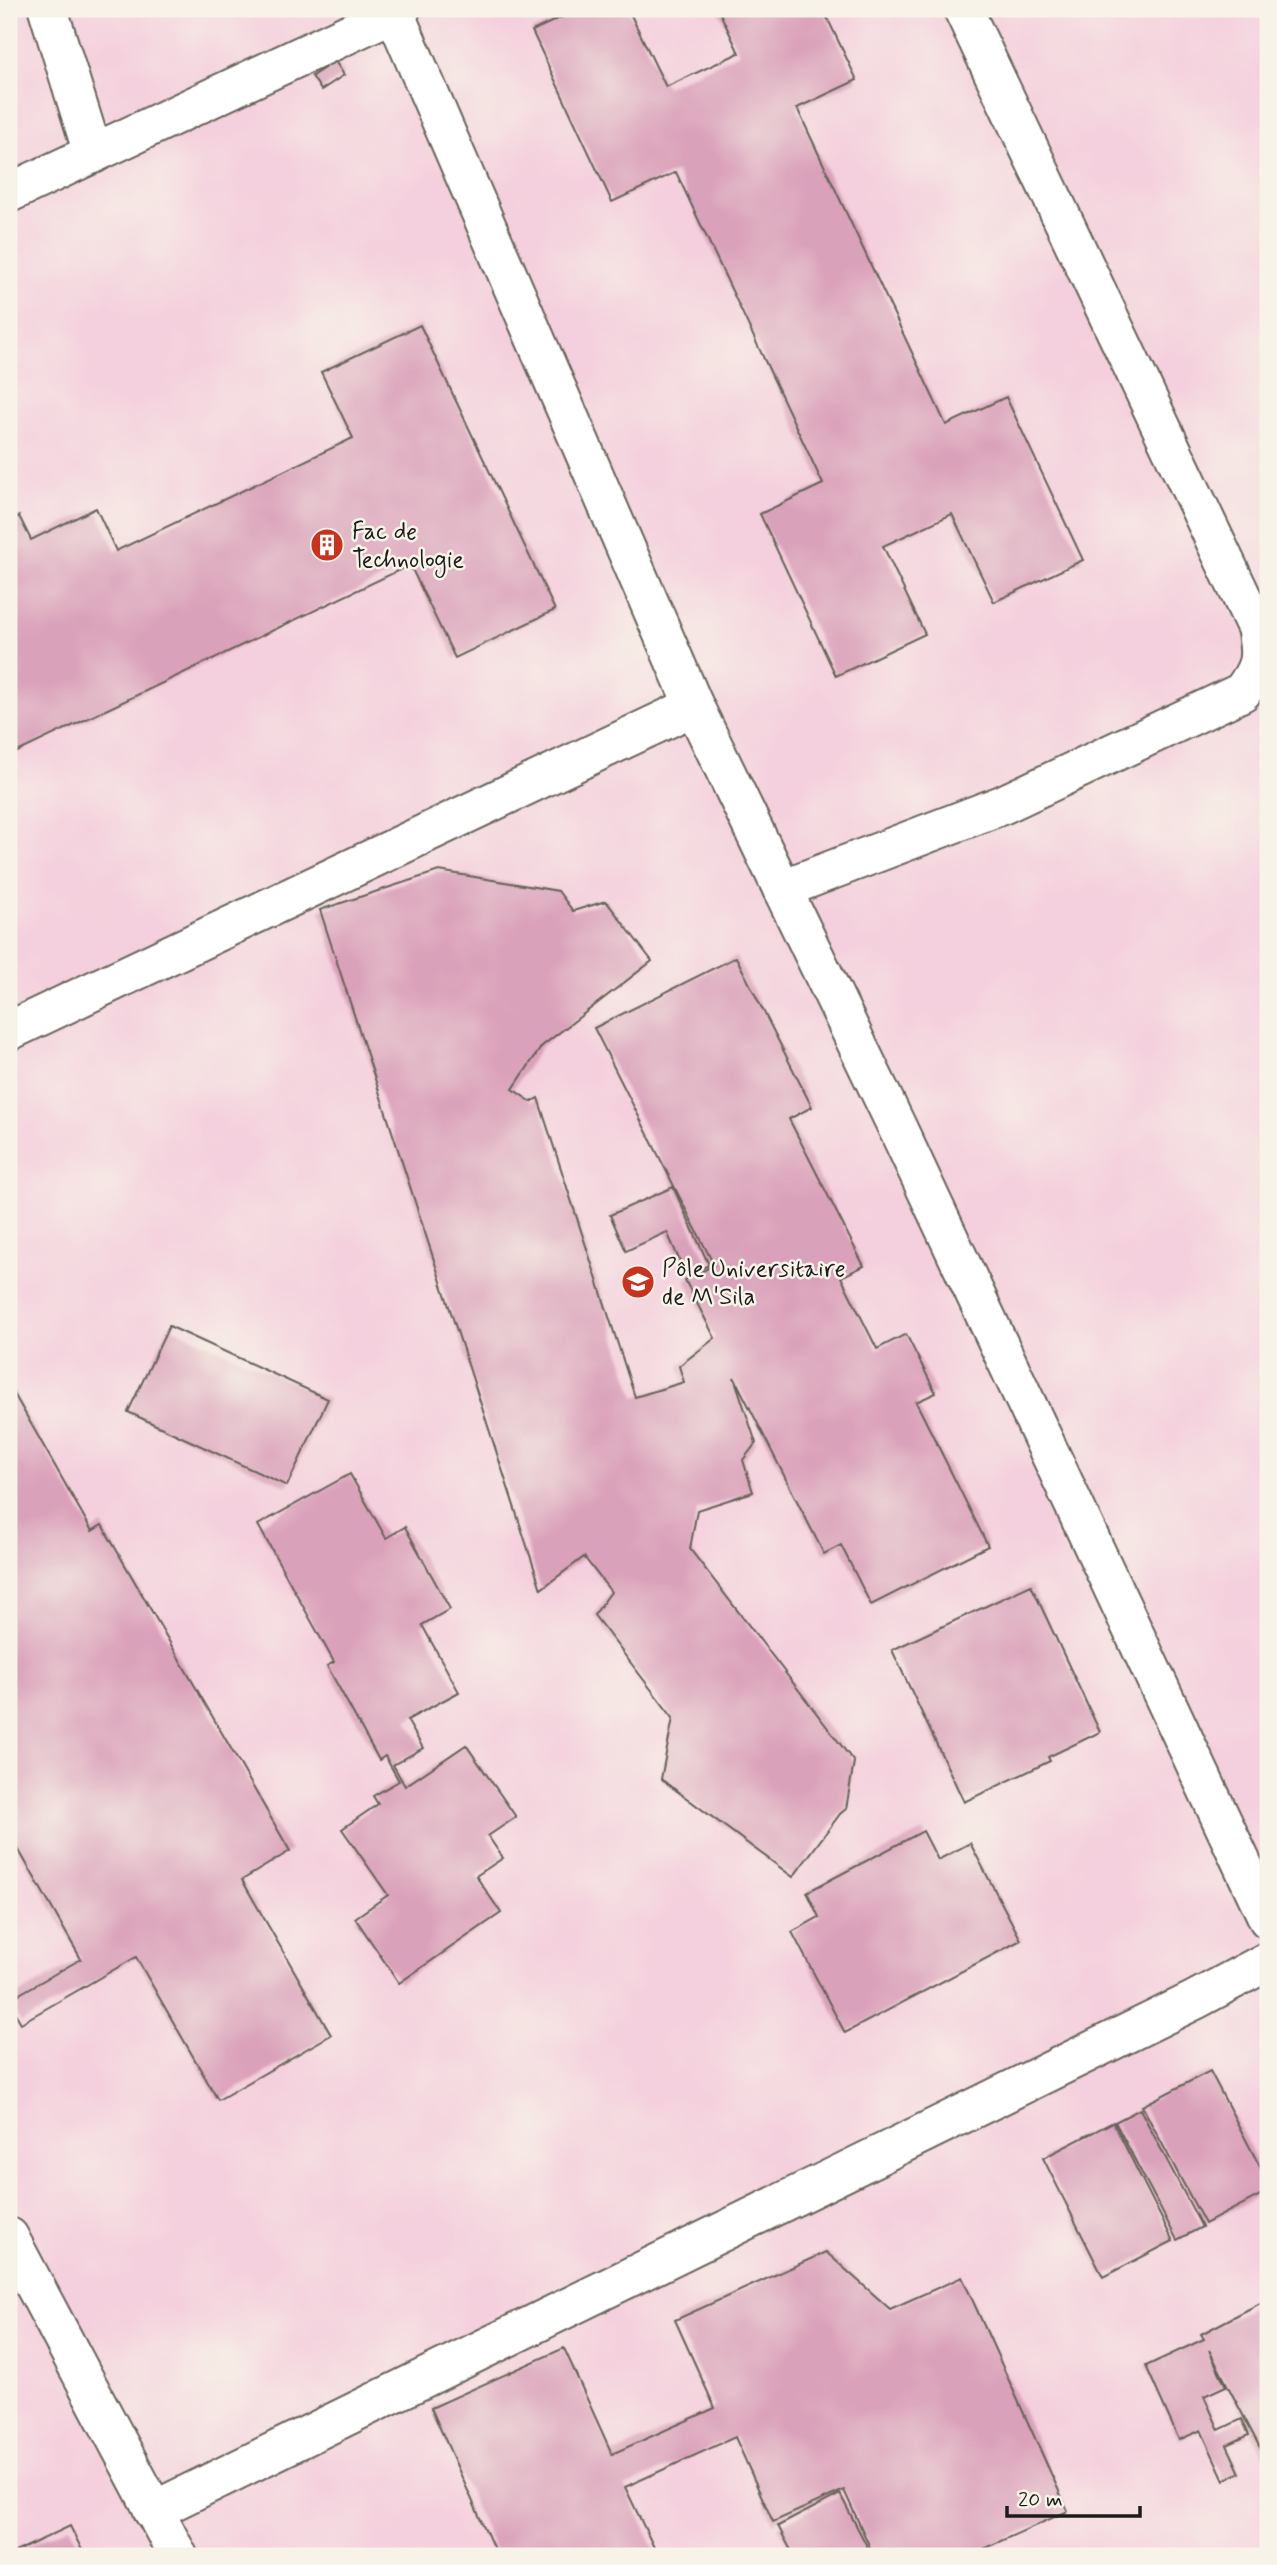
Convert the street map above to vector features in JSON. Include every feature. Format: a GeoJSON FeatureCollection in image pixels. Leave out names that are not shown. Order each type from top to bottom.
{"type":"FeatureCollection","features":[{"type":"Feature","properties":{"kind":"street"},"geometry":{"type":"LineString","coordinates":[[48,9],[93,154]]}},
{"type":"Feature","properties":{"kind":"street"},"geometry":{"type":"LineString","coordinates":[[782,889],[1002,806],[1242,692],[1256,672],[1261,654],[1256,626],[963,9]]}},
{"type":"Feature","properties":{"kind":"street"},"geometry":{"type":"LineString","coordinates":[[9,193],[397,10],[694,706],[896,1125],[1268,1919]]}},
{"type":"Feature","properties":{"kind":"street"},"geometry":{"type":"LineString","coordinates":[[9,1031],[694,706]]}},
{"type":"Feature","properties":{"kind":"street"},"geometry":{"type":"LineString","coordinates":[[153,2511],[1195,2000],[1268,1961]]}},
{"type":"Feature","properties":{"kind":"street"},"geometry":{"type":"LineString","coordinates":[[9,2237],[178,2556]]}},
{"type":"Feature","properties":{"kind":"shaded area","name":"Pôle Universitaire de M'Sila"},"geometry":{"type":"Polygon","coordinates":[[[9,9],[1268,9],[1268,2556],[9,2556],[9,9]]]}},
{"type":"Feature","properties":{"kind":"building"},"geometry":{"type":"Polygon","coordinates":[[[579,9],[628,9],[666,87],[739,53],[718,9],[823,9],[857,80],[797,108],[946,425],[1006,397],[1083,560],[994,602],[952,514],[883,546],[925,634],[836,676],[760,514],[823,484],[676,172],[612,202],[532,31],[579,9]]]}},
{"type":"Feature","properties":{"kind":"building"},"geometry":{"type":"Polygon","coordinates":[[[335,61],[344,75],[321,90],[312,76],[335,61]]]}},
{"type":"Feature","properties":{"kind":"building","name":"Fac de Technologie"},"geometry":{"type":"Polygon","coordinates":[[[420,325],[555,610],[455,658],[410,565],[9,756],[9,521],[19,516],[31,540],[96,508],[116,551],[353,438],[321,372],[420,325]]]}},
{"type":"Feature","properties":{"kind":"building"},"geometry":{"type":"Polygon","coordinates":[[[439,871],[558,891],[573,911],[606,901],[652,961],[542,1046],[513,1089],[531,1102],[538,1098],[635,1397],[684,1382],[679,1366],[715,1338],[685,1280],[714,1265],[594,1028],[736,957],[812,1107],[789,1119],[864,1266],[841,1277],[877,1349],[906,1334],[936,1393],[916,1402],[988,1546],[871,1605],[841,1545],[824,1554],[734,1377],[756,1443],[743,1460],[753,1492],[697,1510],[690,1549],[854,1762],[846,1809],[793,1877],[661,1779],[673,1718],[594,1615],[611,1592],[584,1557],[541,1589],[320,910],[439,871]]]}},
{"type":"Feature","properties":{"kind":"building"},"geometry":{"type":"Polygon","coordinates":[[[673,1187],[709,1265],[686,1275],[667,1232],[626,1251],[610,1215],[673,1187]]]}},
{"type":"Feature","properties":{"kind":"building"},"geometry":{"type":"Polygon","coordinates":[[[169,1326],[328,1399],[287,1486],[128,1412],[169,1326]]]}},
{"type":"Feature","properties":{"kind":"building"},"geometry":{"type":"Polygon","coordinates":[[[9,1385],[92,1531],[102,1525],[290,1851],[242,1880],[331,2035],[218,2100],[136,1957],[21,2023],[9,2003],[9,2000],[81,1959],[9,1833],[9,1385]]]}},
{"type":"Feature","properties":{"kind":"building"},"geometry":{"type":"Polygon","coordinates":[[[350,1474],[386,1538],[405,1527],[450,1609],[422,1625],[459,1692],[407,1720],[423,1748],[393,1765],[405,1786],[466,1745],[516,1817],[488,1836],[503,1858],[476,1876],[501,1913],[399,1983],[355,1918],[388,1895],[342,1829],[378,1804],[373,1796],[399,1781],[385,1756],[379,1760],[327,1666],[334,1662],[258,1525],[350,1474]]]}},
{"type":"Feature","properties":{"kind":"building"},"geometry":{"type":"Polygon","coordinates":[[[1031,1585],[1100,1732],[1048,1757],[1050,1761],[964,1802],[892,1650],[1031,1585]]]}},
{"type":"Feature","properties":{"kind":"building"},"geometry":{"type":"Polygon","coordinates":[[[923,1831],[938,1860],[970,1843],[1021,1940],[845,2033],[792,1932],[819,1917],[807,1892],[923,1831]]]}},
{"type":"Feature","properties":{"kind":"building"},"geometry":{"type":"Polygon","coordinates":[[[1210,2071],[1268,2182],[1268,2191],[1205,2224],[1142,2106],[1210,2071]]]}},
{"type":"Feature","properties":{"kind":"building"},"geometry":{"type":"Polygon","coordinates":[[[1140,2109],[1202,2227],[1177,2240],[1115,2122],[1140,2109]]]}},
{"type":"Feature","properties":{"kind":"building"},"geometry":{"type":"Polygon","coordinates":[[[1113,2122],[1173,2241],[1103,2277],[1043,2158],[1113,2122]]]}},
{"type":"Feature","properties":{"kind":"building"},"geometry":{"type":"Polygon","coordinates":[[[826,2252],[890,2309],[962,2277],[1068,2511],[985,2548],[990,2556],[874,2556],[844,2490],[773,2522],[735,2437],[625,2487],[658,2556],[497,2556],[431,2408],[564,2348],[612,2454],[715,2408],[675,2320],[826,2252]]]}},
{"type":"Feature","properties":{"kind":"building"},"geometry":{"type":"Polygon","coordinates":[[[1268,2299],[1268,2463],[1209,2350],[1226,2386],[1204,2396],[1219,2430],[1242,2419],[1249,2435],[1227,2445],[1240,2473],[1224,2480],[1201,2430],[1179,2440],[1146,2366],[1204,2339],[1201,2334],[1268,2299]]]}},
{"type":"Feature","properties":{"kind":"building"},"geometry":{"type":"Polygon","coordinates":[[[840,2494],[872,2556],[794,2556],[778,2526],[840,2494]]]}},
{"type":"Feature","properties":{"kind":"building"},"geometry":{"type":"Polygon","coordinates":[[[70,2526],[85,2556],[9,2556],[9,2555],[70,2526]]]}},
{"type":"Feature","properties":{"kind":"place","name":"Fac de Technologie"},"geometry":{"type":"Point","coordinates":[327,545]}},
{"type":"Feature","properties":{"kind":"place","name":"Pôle Universitaire de M'Sila"},"geometry":{"type":"Point","coordinates":[638,1282]}}]}
